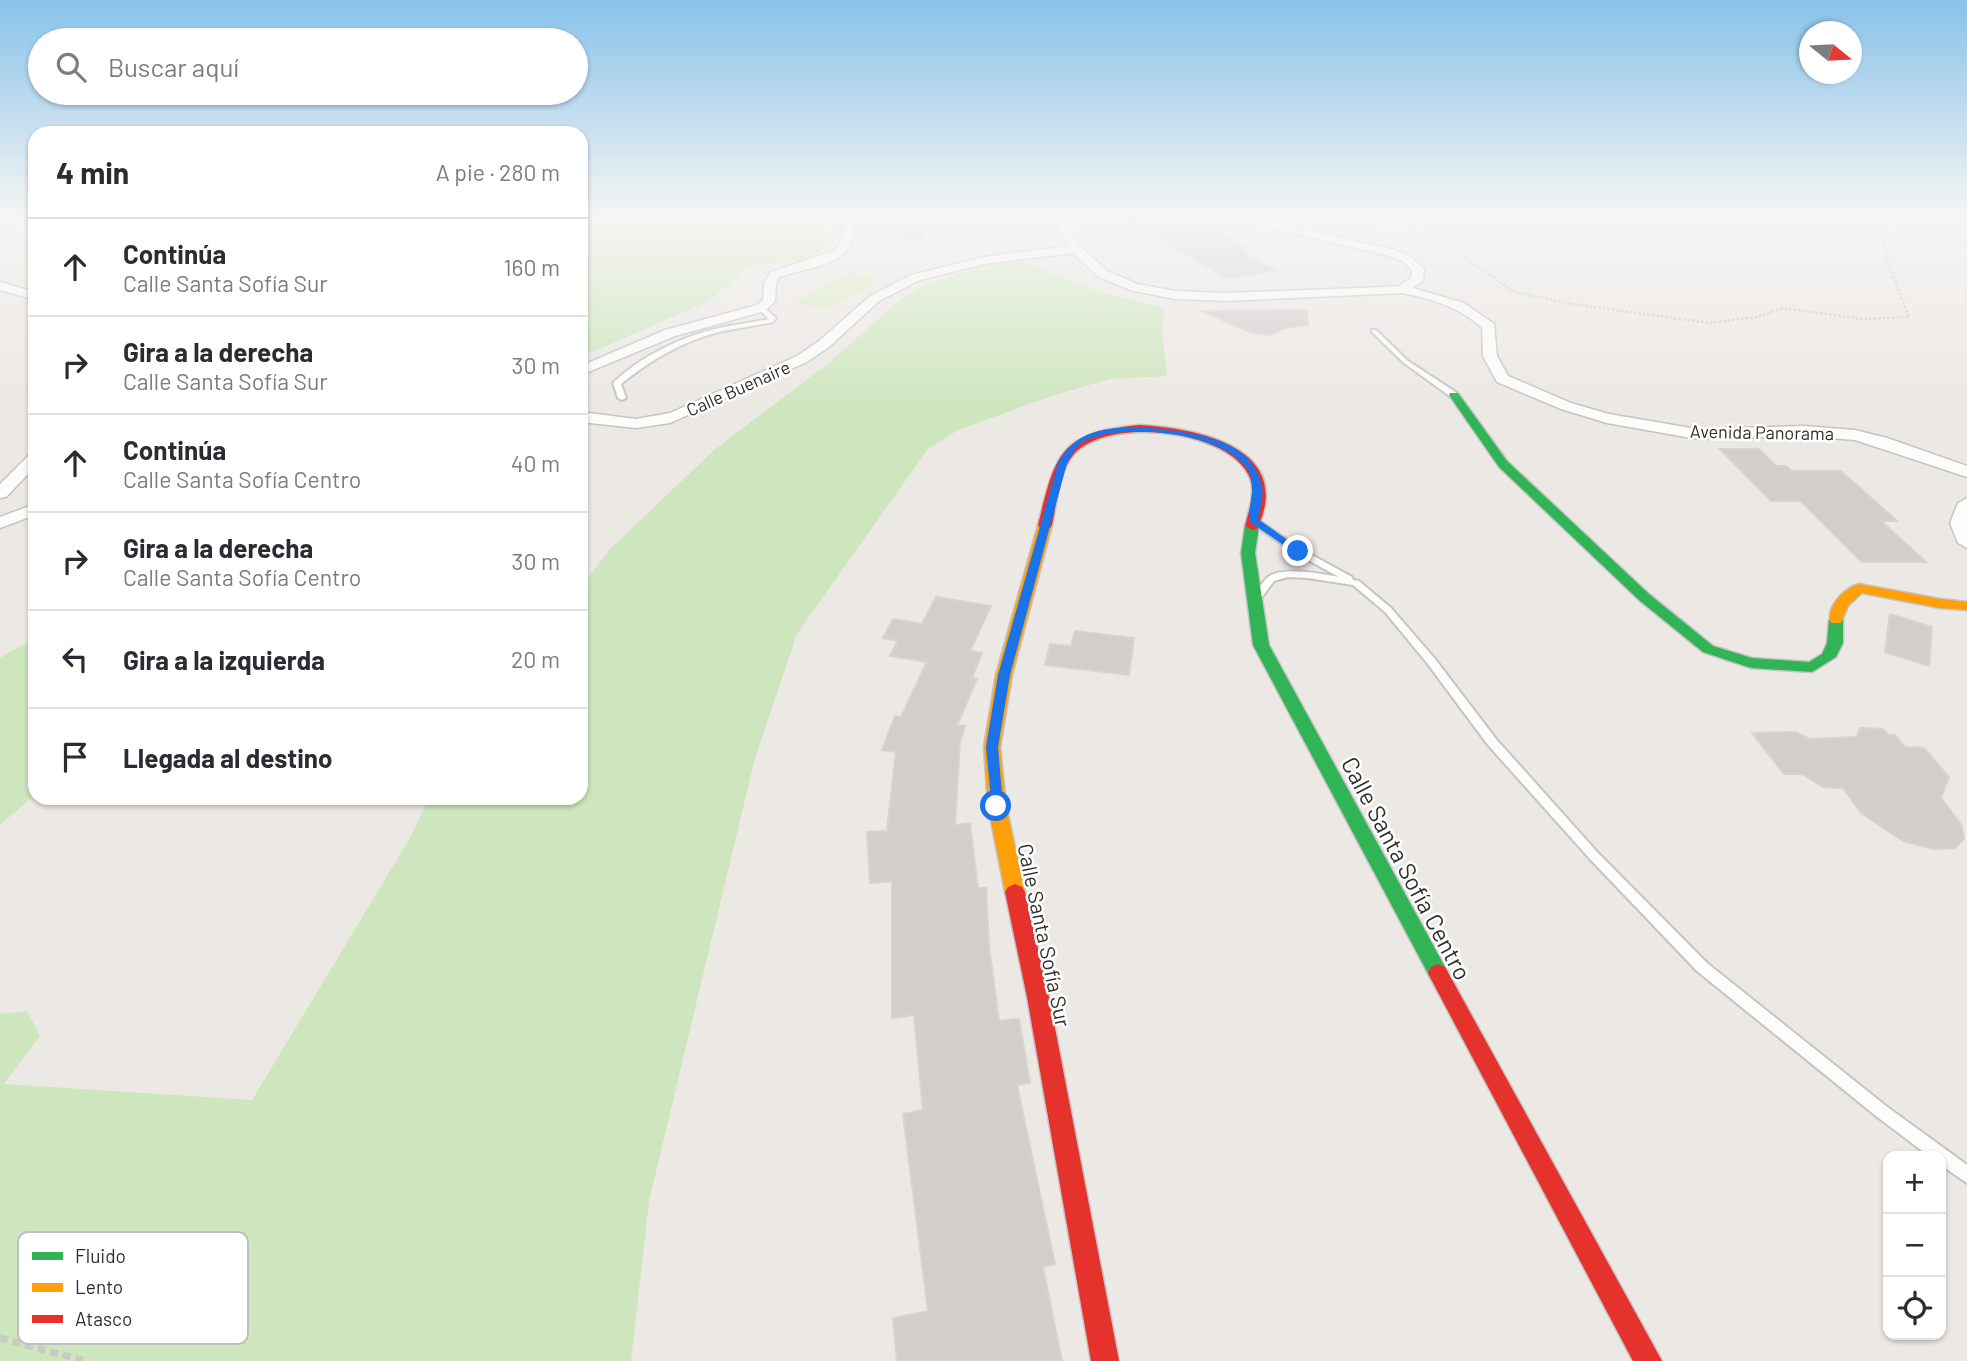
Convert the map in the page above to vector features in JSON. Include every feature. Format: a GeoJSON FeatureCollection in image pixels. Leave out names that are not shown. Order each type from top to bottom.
{"type":"FeatureCollection","features":[{"type":"Feature","properties":{"kind":"street"},"geometry":{"type":"LineString","coordinates":[[588,368],[670,333],[761,308],[769,301],[771,282]]}},
{"type":"Feature","properties":{"kind":"street","name":"Calle Buenaire"},"geometry":{"type":"LineString","coordinates":[[588,418],[625,425],[655,422],[746,383],[780,372],[824,344],[865,306],[906,282]]}},
{"type":"Feature","properties":{"kind":"street","name":"Avenida Panorama"},"geometry":{"type":"LineString","coordinates":[[1118,282],[1175,296],[1227,297],[1402,289],[1460,304],[1478,315],[1489,327],[1490,356],[1502,379],[1566,405],[1607,418],[1697,434],[1804,431],[1855,435],[1967,472]]}},
{"type":"Feature","properties":{"kind":"street"},"geometry":{"type":"LineString","coordinates":[[1402,289],[1414,282]]}},
{"type":"Feature","properties":{"kind":"street"},"geometry":{"type":"LineString","coordinates":[[0,286],[28,294]]}},
{"type":"Feature","properties":{"kind":"street"},"geometry":{"type":"LineString","coordinates":[[1454,395],[1503,464],[1644,597],[1708,649],[1751,663],[1812,667],[1828,657],[1835,643],[1837,610],[1847,597],[1859,588],[1885,590],[1947,606],[1967,606]]}},
{"type":"Feature","properties":{"kind":"street","name":"Calle Santa Sofía Sur"},"geometry":{"type":"LineString","coordinates":[[1105,1361],[1038,996],[996,806],[992,747],[1004,675],[1062,463],[1069,450],[1094,434],[1124,429],[1158,431]]}},
{"type":"Feature","properties":{"kind":"street","name":"Calle Santa Sofía Centro"},"geometry":{"type":"LineString","coordinates":[[1158,431],[1191,435],[1216,443],[1236,453],[1252,469],[1258,488],[1248,550],[1253,603],[1261,645],[1648,1361]]}},
{"type":"Feature","properties":{"kind":"street"},"geometry":{"type":"LineString","coordinates":[[0,494],[28,465]]}},
{"type":"Feature","properties":{"kind":"street"},"geometry":{"type":"LineString","coordinates":[[0,494],[28,478]]}},
{"type":"Feature","properties":{"kind":"street"},"geometry":{"type":"LineString","coordinates":[[0,503],[13,508],[28,509]]}},
{"type":"Feature","properties":{"kind":"street"},"geometry":{"type":"LineString","coordinates":[[1967,503],[1958,517],[1959,532],[1967,542]]}},
{"type":"Feature","properties":{"kind":"street"},"geometry":{"type":"LineString","coordinates":[[0,523],[28,512]]}},
{"type":"Feature","properties":{"kind":"lane"},"geometry":{"type":"LineString","coordinates":[[622,398],[617,383],[621,377],[678,344],[715,331],[771,321],[773,318],[761,308]]}},
{"type":"Feature","properties":{"kind":"lane"},"geometry":{"type":"LineString","coordinates":[[1374,331],[1406,362],[1454,395]]}},
{"type":"Feature","properties":{"kind":"lane"},"geometry":{"type":"LineString","coordinates":[[1253,520],[1298,551],[1356,583],[1388,610],[1431,661],[1492,742],[1594,856],[1702,967],[1881,1111],[1967,1175]]}},
{"type":"Feature","properties":{"kind":"lane"},"geometry":{"type":"LineString","coordinates":[[1253,603],[1271,579],[1288,575],[1308,575],[1356,583]]}},
{"type":"Feature","properties":{"kind":"path"},"geometry":{"type":"LineString","coordinates":[[1499,282],[1514,292],[1572,304],[1710,323],[1756,317],[1783,309],[1862,319],[1909,317],[1897,282]]}},
{"type":"Feature","properties":{"kind":"path"},"geometry":{"type":"LineString","coordinates":[[0,1338],[18,1343]]}},
{"type":"Feature","properties":{"kind":"path"},"geometry":{"type":"LineString","coordinates":[[22,1344],[85,1361]]}},
{"type":"Feature","properties":{"kind":"green space"},"geometry":{"type":"Polygon","coordinates":[[[588,282],[731,282],[709,301],[588,354],[588,282]]]}},
{"type":"Feature","properties":{"kind":"green space"},"geometry":{"type":"Polygon","coordinates":[[[832,282],[877,282],[827,310],[795,302],[832,282]]]}},
{"type":"Feature","properties":{"kind":"green space"},"geometry":{"type":"Polygon","coordinates":[[[935,282],[1074,282],[1101,292],[1164,308],[1162,333],[1167,376],[1110,379],[1052,396],[958,430],[927,450],[797,634],[755,758],[649,1201],[631,1361],[0,1361],[0,1014],[27,1011],[40,1036],[4,1084],[252,1100],[410,838],[426,805],[588,805],[588,578],[610,549],[713,451],[831,361],[897,302],[935,282]]]}},
{"type":"Feature","properties":{"kind":"green space"},"geometry":{"type":"Polygon","coordinates":[[[28,642],[28,801],[0,825],[0,658],[28,642]]]}},
{"type":"Feature","properties":{"kind":"building"},"geometry":{"type":"Polygon","coordinates":[[[1307,310],[1308,325],[1284,328],[1271,335],[1250,332],[1201,311],[1307,310]]]}},
{"type":"Feature","properties":{"kind":"building"},"geometry":{"type":"Polygon","coordinates":[[[1720,449],[1759,449],[1776,466],[1786,466],[1791,471],[1841,471],[1897,521],[1881,521],[1926,562],[1862,562],[1801,501],[1771,501],[1720,449]]]}},
{"type":"Feature","properties":{"kind":"building"},"geometry":{"type":"Polygon","coordinates":[[[936,597],[991,606],[970,651],[982,653],[972,678],[977,679],[957,725],[965,726],[960,742],[955,825],[970,823],[978,888],[986,888],[989,946],[999,1021],[1019,1019],[1030,1083],[1017,1085],[1055,1264],[1043,1267],[1062,1361],[897,1361],[893,1318],[928,1311],[903,1114],[923,1110],[914,1015],[892,1018],[892,881],[870,883],[867,832],[887,831],[896,752],[882,750],[895,716],[901,717],[927,662],[890,656],[898,641],[883,638],[893,619],[922,624],[936,597]]]}},
{"type":"Feature","properties":{"kind":"building"},"geometry":{"type":"Polygon","coordinates":[[[1890,614],[1932,627],[1929,666],[1885,652],[1890,614]]]}},
{"type":"Feature","properties":{"kind":"building"},"geometry":{"type":"Polygon","coordinates":[[[1075,631],[1134,638],[1129,675],[1045,665],[1050,644],[1071,646],[1075,631]]]}},
{"type":"Feature","properties":{"kind":"building"},"geometry":{"type":"Polygon","coordinates":[[[1860,728],[1883,729],[1888,735],[1895,735],[1905,747],[1924,748],[1949,777],[1941,798],[1962,826],[1964,839],[1955,848],[1933,849],[1903,841],[1861,813],[1843,788],[1823,787],[1802,774],[1784,774],[1752,733],[1796,732],[1810,739],[1857,737],[1860,728]]]}},
{"type":"Feature","properties":{"kind":"traffic: fast"},"geometry":{"type":"LineString","coordinates":[[1454,395],[1503,464],[1644,597],[1708,649],[1751,663],[1812,667],[1828,657],[1835,643],[1836,620]]}},
{"type":"Feature","properties":{"kind":"traffic: fast"},"geometry":{"type":"LineString","coordinates":[[1252,526],[1248,553],[1261,645],[1438,973]]}},
{"type":"Feature","properties":{"kind":"traffic: slow"},"geometry":{"type":"LineString","coordinates":[[1015,892],[997,806],[992,747],[1004,675],[1045,525]]}},
{"type":"Feature","properties":{"kind":"traffic: slow"},"geometry":{"type":"LineString","coordinates":[[1836,620],[1841,606],[1859,588],[1940,604],[1967,606]]}},
{"type":"Feature","properties":{"kind":"traffic: jam"},"geometry":{"type":"LineString","coordinates":[[1045,525],[1057,476],[1071,450],[1088,439],[1111,432],[1139,429],[1197,435],[1223,445],[1243,457],[1255,474],[1258,487],[1252,526]]}},
{"type":"Feature","properties":{"kind":"traffic: jam"},"geometry":{"type":"LineString","coordinates":[[1015,892],[1038,997],[1105,1361]]}},
{"type":"Feature","properties":{"kind":"traffic: jam"},"geometry":{"type":"LineString","coordinates":[[1438,973],[1648,1361]]}},
{"type":"Feature","properties":{"kind":"route"},"geometry":{"type":"LineString","coordinates":[[996,806],[992,747],[999,696],[1062,463],[1069,450],[1094,434],[1124,429],[1175,432],[1223,445],[1236,453],[1252,469],[1258,488],[1253,520],[1298,551]]}}]}
